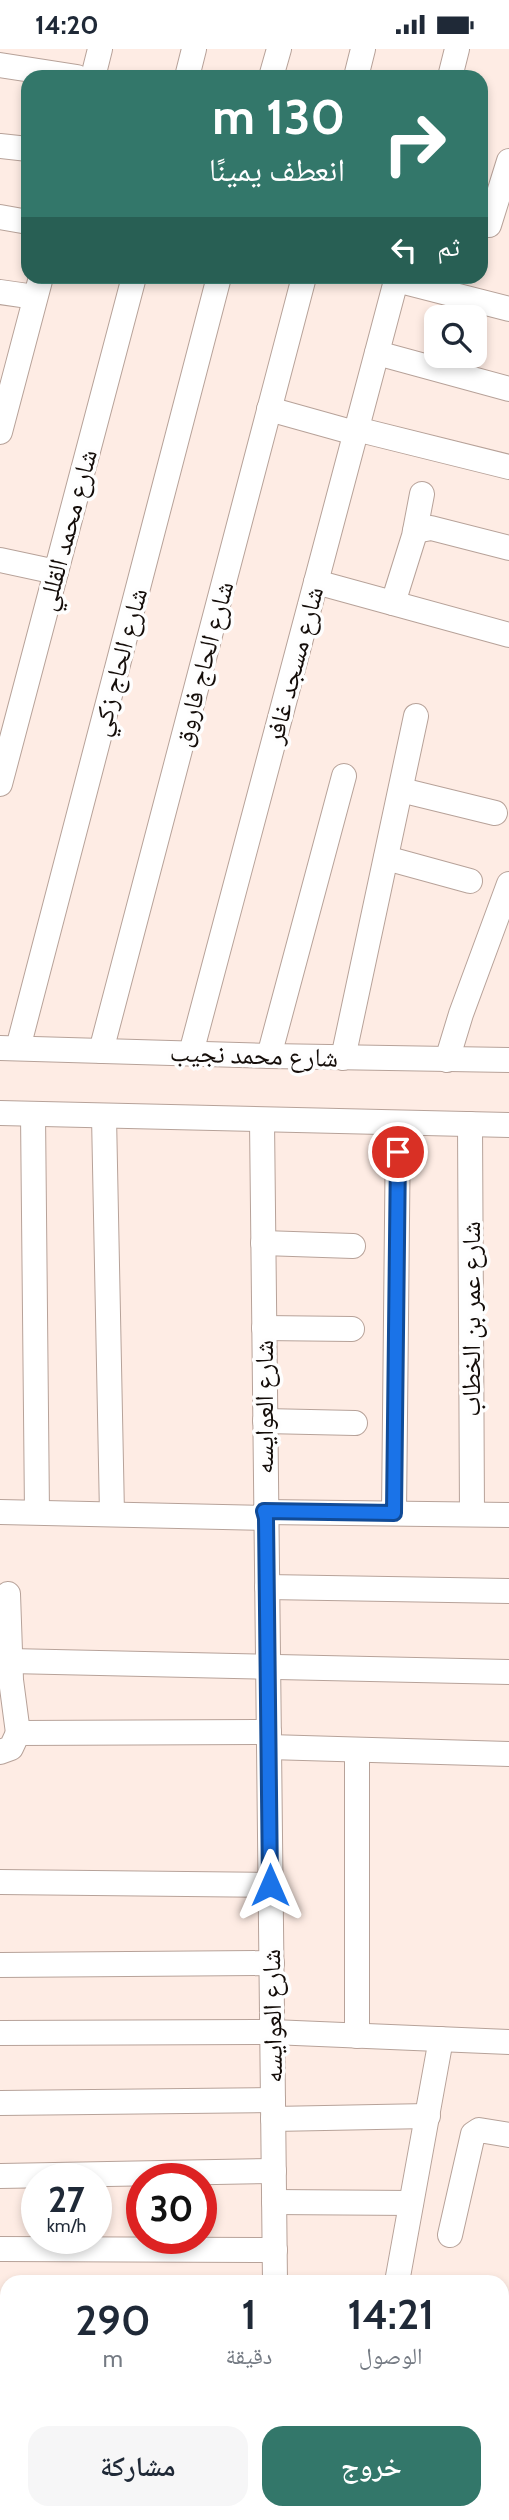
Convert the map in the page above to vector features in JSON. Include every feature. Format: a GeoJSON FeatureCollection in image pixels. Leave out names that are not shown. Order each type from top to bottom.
{"type":"FeatureCollection","features":[{"type":"Feature","properties":{"kind":"street"},"geometry":{"type":"LineString","coordinates":[[95,70],[100,49]]}},
{"type":"Feature","properties":{"kind":"street"},"geometry":{"type":"LineString","coordinates":[[189,70],[194,49]]}},
{"type":"Feature","properties":{"kind":"street"},"geometry":{"type":"LineString","coordinates":[[273,70],[279,49]]}},
{"type":"Feature","properties":{"kind":"street"},"geometry":{"type":"LineString","coordinates":[[358,70],[363,49]]}},
{"type":"Feature","properties":{"kind":"street"},"geometry":{"type":"LineString","coordinates":[[452,70],[457,49]]}},
{"type":"Feature","properties":{"kind":"street"},"geometry":{"type":"LineString","coordinates":[[0,65],[32,70]]}},
{"type":"Feature","properties":{"kind":"street"},"geometry":{"type":"LineString","coordinates":[[0,146],[21,148]]}},
{"type":"Feature","properties":{"kind":"street"},"geometry":{"type":"LineString","coordinates":[[493,226],[509,161]]}},
{"type":"Feature","properties":{"kind":"street"},"geometry":{"type":"LineString","coordinates":[[0,217],[21,221]]}},
{"type":"Feature","properties":{"kind":"street","name":"شارع محمد القللي"},"geometry":{"type":"LineString","coordinates":[[0,783],[132,284]]}},
{"type":"Feature","properties":{"kind":"street","name":"شارع الحاج زكي"},"geometry":{"type":"LineString","coordinates":[[9,1048],[217,284]]}},
{"type":"Feature","properties":{"kind":"street","name":"شارع الحاج فاروق"},"geometry":{"type":"LineString","coordinates":[[102,1051],[302,284]]}},
{"type":"Feature","properties":{"kind":"street","name":"شارع مسجد غافر"},"geometry":{"type":"LineString","coordinates":[[191,1053],[395,284]]}},
{"type":"Feature","properties":{"kind":"street"},"geometry":{"type":"LineString","coordinates":[[419,284],[509,309]]}},
{"type":"Feature","properties":{"kind":"street"},"geometry":{"type":"LineString","coordinates":[[0,292],[38,287],[6,381],[0,432]]}},
{"type":"Feature","properties":{"kind":"street"},"geometry":{"type":"LineString","coordinates":[[377,353],[509,389]]}},
{"type":"Feature","properties":{"kind":"street"},"geometry":{"type":"LineString","coordinates":[[269,409],[509,467]]}},
{"type":"Feature","properties":{"kind":"street"},"geometry":{"type":"LineString","coordinates":[[393,603],[415,531],[422,494]]}},
{"type":"Feature","properties":{"kind":"street"},"geometry":{"type":"LineString","coordinates":[[415,531],[431,528],[509,548]]}},
{"type":"Feature","properties":{"kind":"street"},"geometry":{"type":"LineString","coordinates":[[0,560],[56,572]]}},
{"type":"Feature","properties":{"kind":"street"},"geometry":{"type":"LineString","coordinates":[[316,582],[509,635]]}},
{"type":"Feature","properties":{"kind":"street"},"geometry":{"type":"LineString","coordinates":[[343,1058],[416,716]]}},
{"type":"Feature","properties":{"kind":"street"},"geometry":{"type":"LineString","coordinates":[[269,1056],[344,776]]}},
{"type":"Feature","properties":{"kind":"street"},"geometry":{"type":"LineString","coordinates":[[401,790],[495,813]]}},
{"type":"Feature","properties":{"kind":"street"},"geometry":{"type":"LineString","coordinates":[[386,858],[470,881]]}},
{"type":"Feature","properties":{"kind":"street"},"geometry":{"type":"LineString","coordinates":[[447,1060],[509,884]]}},
{"type":"Feature","properties":{"kind":"street","name":"شارع محمد نجيب"},"geometry":{"type":"LineString","coordinates":[[9,1048],[509,1060]]}},
{"type":"Feature","properties":{"kind":"street"},"geometry":{"type":"LineString","coordinates":[[0,1113],[509,1125]]}},
{"type":"Feature","properties":{"kind":"street"},"geometry":{"type":"LineString","coordinates":[[33,1114],[37,1513]]}},
{"type":"Feature","properties":{"kind":"street"},"geometry":{"type":"LineString","coordinates":[[104,1116],[112,1514]]}},
{"type":"Feature","properties":{"kind":"street","name":"شارع العوايسه"},"geometry":{"type":"LineString","coordinates":[[262,1121],[275,2275]]}},
{"type":"Feature","properties":{"kind":"street"},"geometry":{"type":"LineString","coordinates":[[394,1513],[398,1124]]}},
{"type":"Feature","properties":{"kind":"street","name":"شارع عمر بن الخطاب"},"geometry":{"type":"LineString","coordinates":[[470,1124],[472,1514]]}},
{"type":"Feature","properties":{"kind":"street"},"geometry":{"type":"LineString","coordinates":[[263,1243],[353,1246]]}},
{"type":"Feature","properties":{"kind":"street"},"geometry":{"type":"LineString","coordinates":[[264,1328],[352,1329]]}},
{"type":"Feature","properties":{"kind":"street"},"geometry":{"type":"LineString","coordinates":[[265,1421],[355,1423]]}},
{"type":"Feature","properties":{"kind":"street"},"geometry":{"type":"LineString","coordinates":[[0,1511],[112,1514],[509,1515]]}},
{"type":"Feature","properties":{"kind":"street"},"geometry":{"type":"LineString","coordinates":[[267,1587],[509,1591]]}},
{"type":"Feature","properties":{"kind":"street"},"geometry":{"type":"LineString","coordinates":[[0,1752],[11,1748],[18,1733],[7,1674],[8,1594]]}},
{"type":"Feature","properties":{"kind":"street"},"geometry":{"type":"LineString","coordinates":[[7,1674],[268,1665],[509,1672]]}},
{"type":"Feature","properties":{"kind":"street"},"geometry":{"type":"LineString","coordinates":[[18,1733],[269,1739],[357,1750],[509,1754]]}},
{"type":"Feature","properties":{"kind":"street"},"geometry":{"type":"LineString","coordinates":[[357,1750],[357,2036]]}},
{"type":"Feature","properties":{"kind":"street"},"geometry":{"type":"LineString","coordinates":[[0,1882],[270,1885]]}},
{"type":"Feature","properties":{"kind":"street"},"geometry":{"type":"LineString","coordinates":[[0,1965],[272,1963]]}},
{"type":"Feature","properties":{"kind":"street"},"geometry":{"type":"LineString","coordinates":[[0,2033],[272,2032],[509,2042]]}},
{"type":"Feature","properties":{"kind":"street"},"geometry":{"type":"LineString","coordinates":[[398,2275],[441,2039]]}},
{"type":"Feature","properties":{"kind":"street"},"geometry":{"type":"LineString","coordinates":[[0,2103],[428,2116]]}},
{"type":"Feature","properties":{"kind":"street"},"geometry":{"type":"LineString","coordinates":[[450,2235],[473,2134],[479,2130],[509,2135]]}},
{"type":"Feature","properties":{"kind":"street"},"geometry":{"type":"LineString","coordinates":[[0,2176],[274,2171]]}},
{"type":"Feature","properties":{"kind":"street"},"geometry":{"type":"LineString","coordinates":[[274,2202],[411,2203]]}},
{"type":"Feature","properties":{"kind":"street"},"geometry":{"type":"LineString","coordinates":[[0,2249],[275,2250]]}},
{"type":"Feature","properties":{"kind":"route"},"geometry":{"type":"LineString","coordinates":[[270,1885],[264,1511],[394,1513],[398,1152]]}}]}
